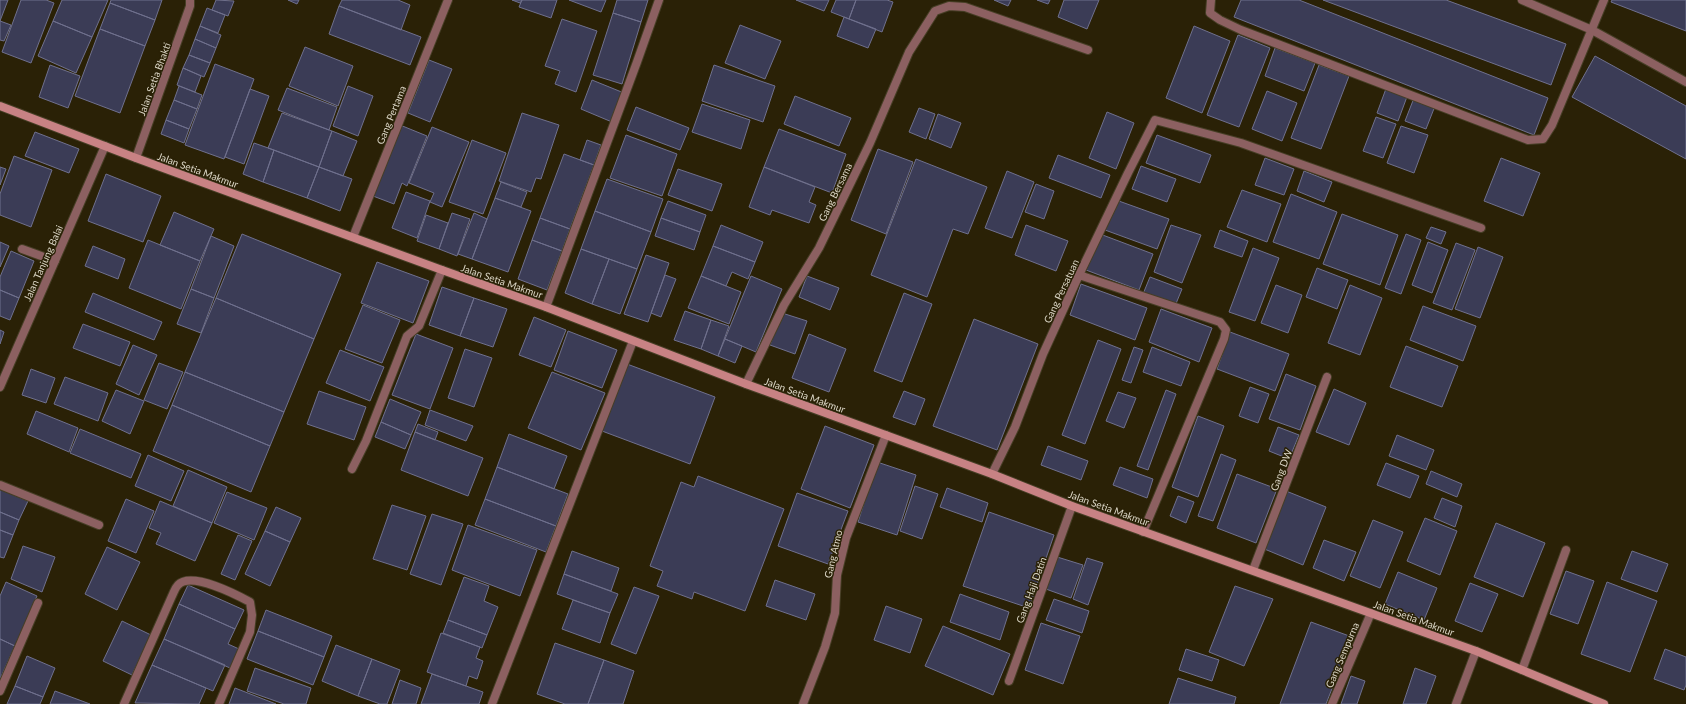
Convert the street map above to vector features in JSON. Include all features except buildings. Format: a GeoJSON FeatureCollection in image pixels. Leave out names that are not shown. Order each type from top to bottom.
{"type":"FeatureCollection","features":[{"type":"Feature","properties":{"kind":"main road","name":"Jalan Setia Makmur"},"geometry":{"type":"LineString","coordinates":[[0,106],[136,158],[546,307],[746,384],[992,474],[1072,506],[1476,651],[1604,704]]}},
{"type":"Feature","properties":{"kind":"street","name":"Jalan Setia Bhakti"},"geometry":{"type":"LineString","coordinates":[[136,158],[190,3],[197,0]]}},
{"type":"Feature","properties":{"kind":"street","name":"Gang Pertama"},"geometry":{"type":"LineString","coordinates":[[353,237],[448,0]]}},
{"type":"Feature","properties":{"kind":"street"},"geometry":{"type":"LineString","coordinates":[[546,307],[659,0]]}},
{"type":"Feature","properties":{"kind":"street"},"geometry":{"type":"LineString","coordinates":[[1211,0],[1210,13],[1220,20],[1241,30],[1528,140],[1543,138],[1552,125],[1604,0]]}},
{"type":"Feature","properties":{"kind":"street"},"geometry":{"type":"LineString","coordinates":[[1522,0],[1592,30],[1686,82]]}},
{"type":"Feature","properties":{"kind":"street","name":"Gang Bersama"},"geometry":{"type":"LineString","coordinates":[[746,384],[784,305],[819,248],[870,143],[909,52],[935,11],[948,6],[965,7],[1088,50]]}},
{"type":"Feature","properties":{"kind":"street","name":"Gang Persatuan"},"geometry":{"type":"LineString","coordinates":[[992,474],[1015,427],[1043,354],[1128,173],[1155,120],[1241,143],[1481,228]]}},
{"type":"Feature","properties":{"kind":"street","name":"Jalan Tanjung Balai"},"geometry":{"type":"LineString","coordinates":[[0,388],[105,146]]}},
{"type":"Feature","properties":{"kind":"street"},"geometry":{"type":"LineString","coordinates":[[22,249],[55,261]]}},
{"type":"Feature","properties":{"kind":"street"},"geometry":{"type":"LineString","coordinates":[[352,469],[366,440],[407,336],[418,326],[442,270]]}},
{"type":"Feature","properties":{"kind":"street"},"geometry":{"type":"LineString","coordinates":[[1079,276],[1220,322],[1226,330],[1224,339],[1143,532]]}},
{"type":"Feature","properties":{"kind":"street"},"geometry":{"type":"LineString","coordinates":[[492,704],[633,341]]}},
{"type":"Feature","properties":{"kind":"street","name":"Gang DW"},"geometry":{"type":"LineString","coordinates":[[1253,570],[1327,377]]}},
{"type":"Feature","properties":{"kind":"street","name":"Gang Atmo"},"geometry":{"type":"LineString","coordinates":[[803,704],[825,647],[835,613],[837,575],[846,538],[886,435]]}},
{"type":"Feature","properties":{"kind":"street"},"geometry":{"type":"LineString","coordinates":[[0,486],[99,525]]}},
{"type":"Feature","properties":{"kind":"street","name":"Gang Haji Datin"},"geometry":{"type":"LineString","coordinates":[[1009,681],[1072,506]]}},
{"type":"Feature","properties":{"kind":"street"},"geometry":{"type":"LineString","coordinates":[[1522,670],[1566,550]]}},
{"type":"Feature","properties":{"kind":"street"},"geometry":{"type":"LineString","coordinates":[[124,704],[172,596],[178,584],[185,581],[204,582],[229,591],[250,602],[252,615],[250,632],[219,704]]}},
{"type":"Feature","properties":{"kind":"street"},"geometry":{"type":"LineString","coordinates":[[0,692],[38,603]]}},
{"type":"Feature","properties":{"kind":"street","name":"Gang Sempurna"},"geometry":{"type":"LineString","coordinates":[[1332,704],[1371,613]]}},
{"type":"Feature","properties":{"kind":"street"},"geometry":{"type":"LineString","coordinates":[[1456,704],[1476,651]]}}]}
